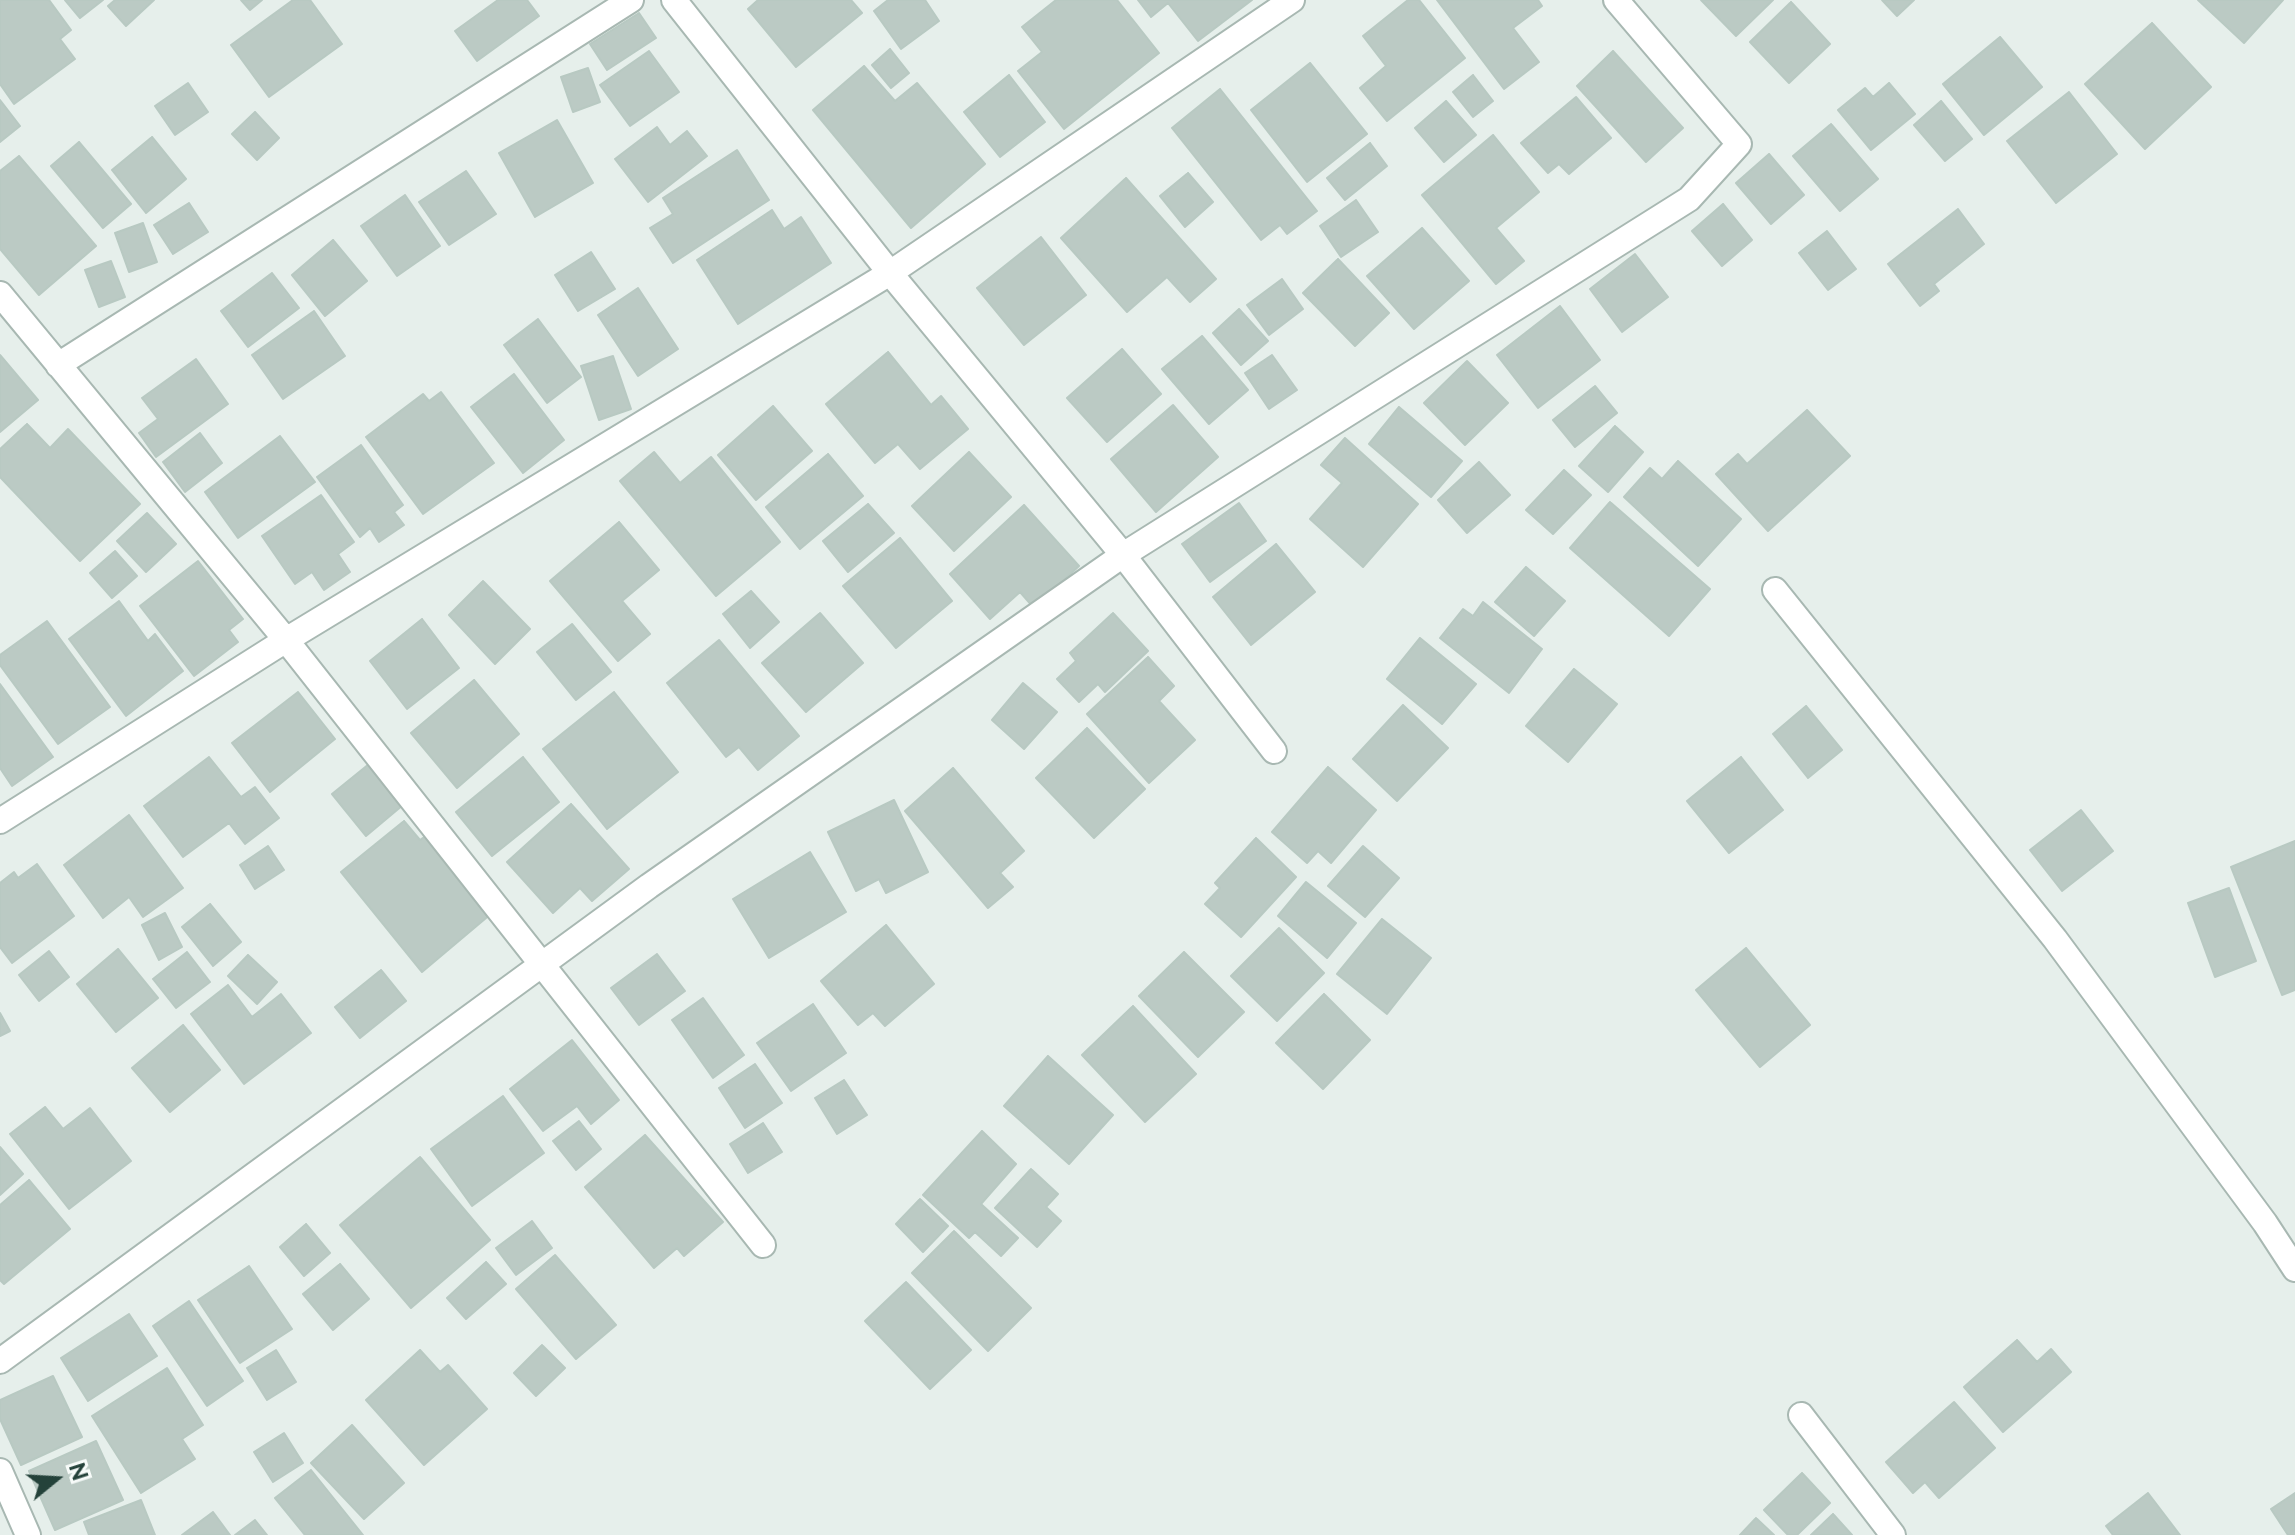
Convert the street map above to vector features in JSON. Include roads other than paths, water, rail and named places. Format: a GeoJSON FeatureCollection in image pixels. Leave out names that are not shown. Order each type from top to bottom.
{"type":"FeatureCollection","features":[{"type":"Feature","properties":{"kind":"street"},"geometry":{"type":"LineString","coordinates":[[58,365],[631,0]]}},
{"type":"Feature","properties":{"kind":"street"},"geometry":{"type":"LineString","coordinates":[[674,0],[890,273],[1123,555],[1274,751]]}},
{"type":"Feature","properties":{"kind":"street"},"geometry":{"type":"LineString","coordinates":[[0,821],[286,640],[890,273],[1292,0]]}},
{"type":"Feature","properties":{"kind":"street"},"geometry":{"type":"LineString","coordinates":[[0,1361],[544,962],[1123,555],[1689,199],[1739,144],[1616,0]]}},
{"type":"Feature","properties":{"kind":"street"},"geometry":{"type":"LineString","coordinates":[[0,294],[286,640],[544,962],[763,1245]]}},
{"type":"Feature","properties":{"kind":"street"},"geometry":{"type":"LineString","coordinates":[[1775,590],[2055,939],[2265,1223],[2295,1269]]}},
{"type":"Feature","properties":{"kind":"street"},"geometry":{"type":"LineString","coordinates":[[1801,1415],[1893,1535]]}},
{"type":"Feature","properties":{"kind":"street"},"geometry":{"type":"LineString","coordinates":[[0,1471],[28,1535]]}}]}
